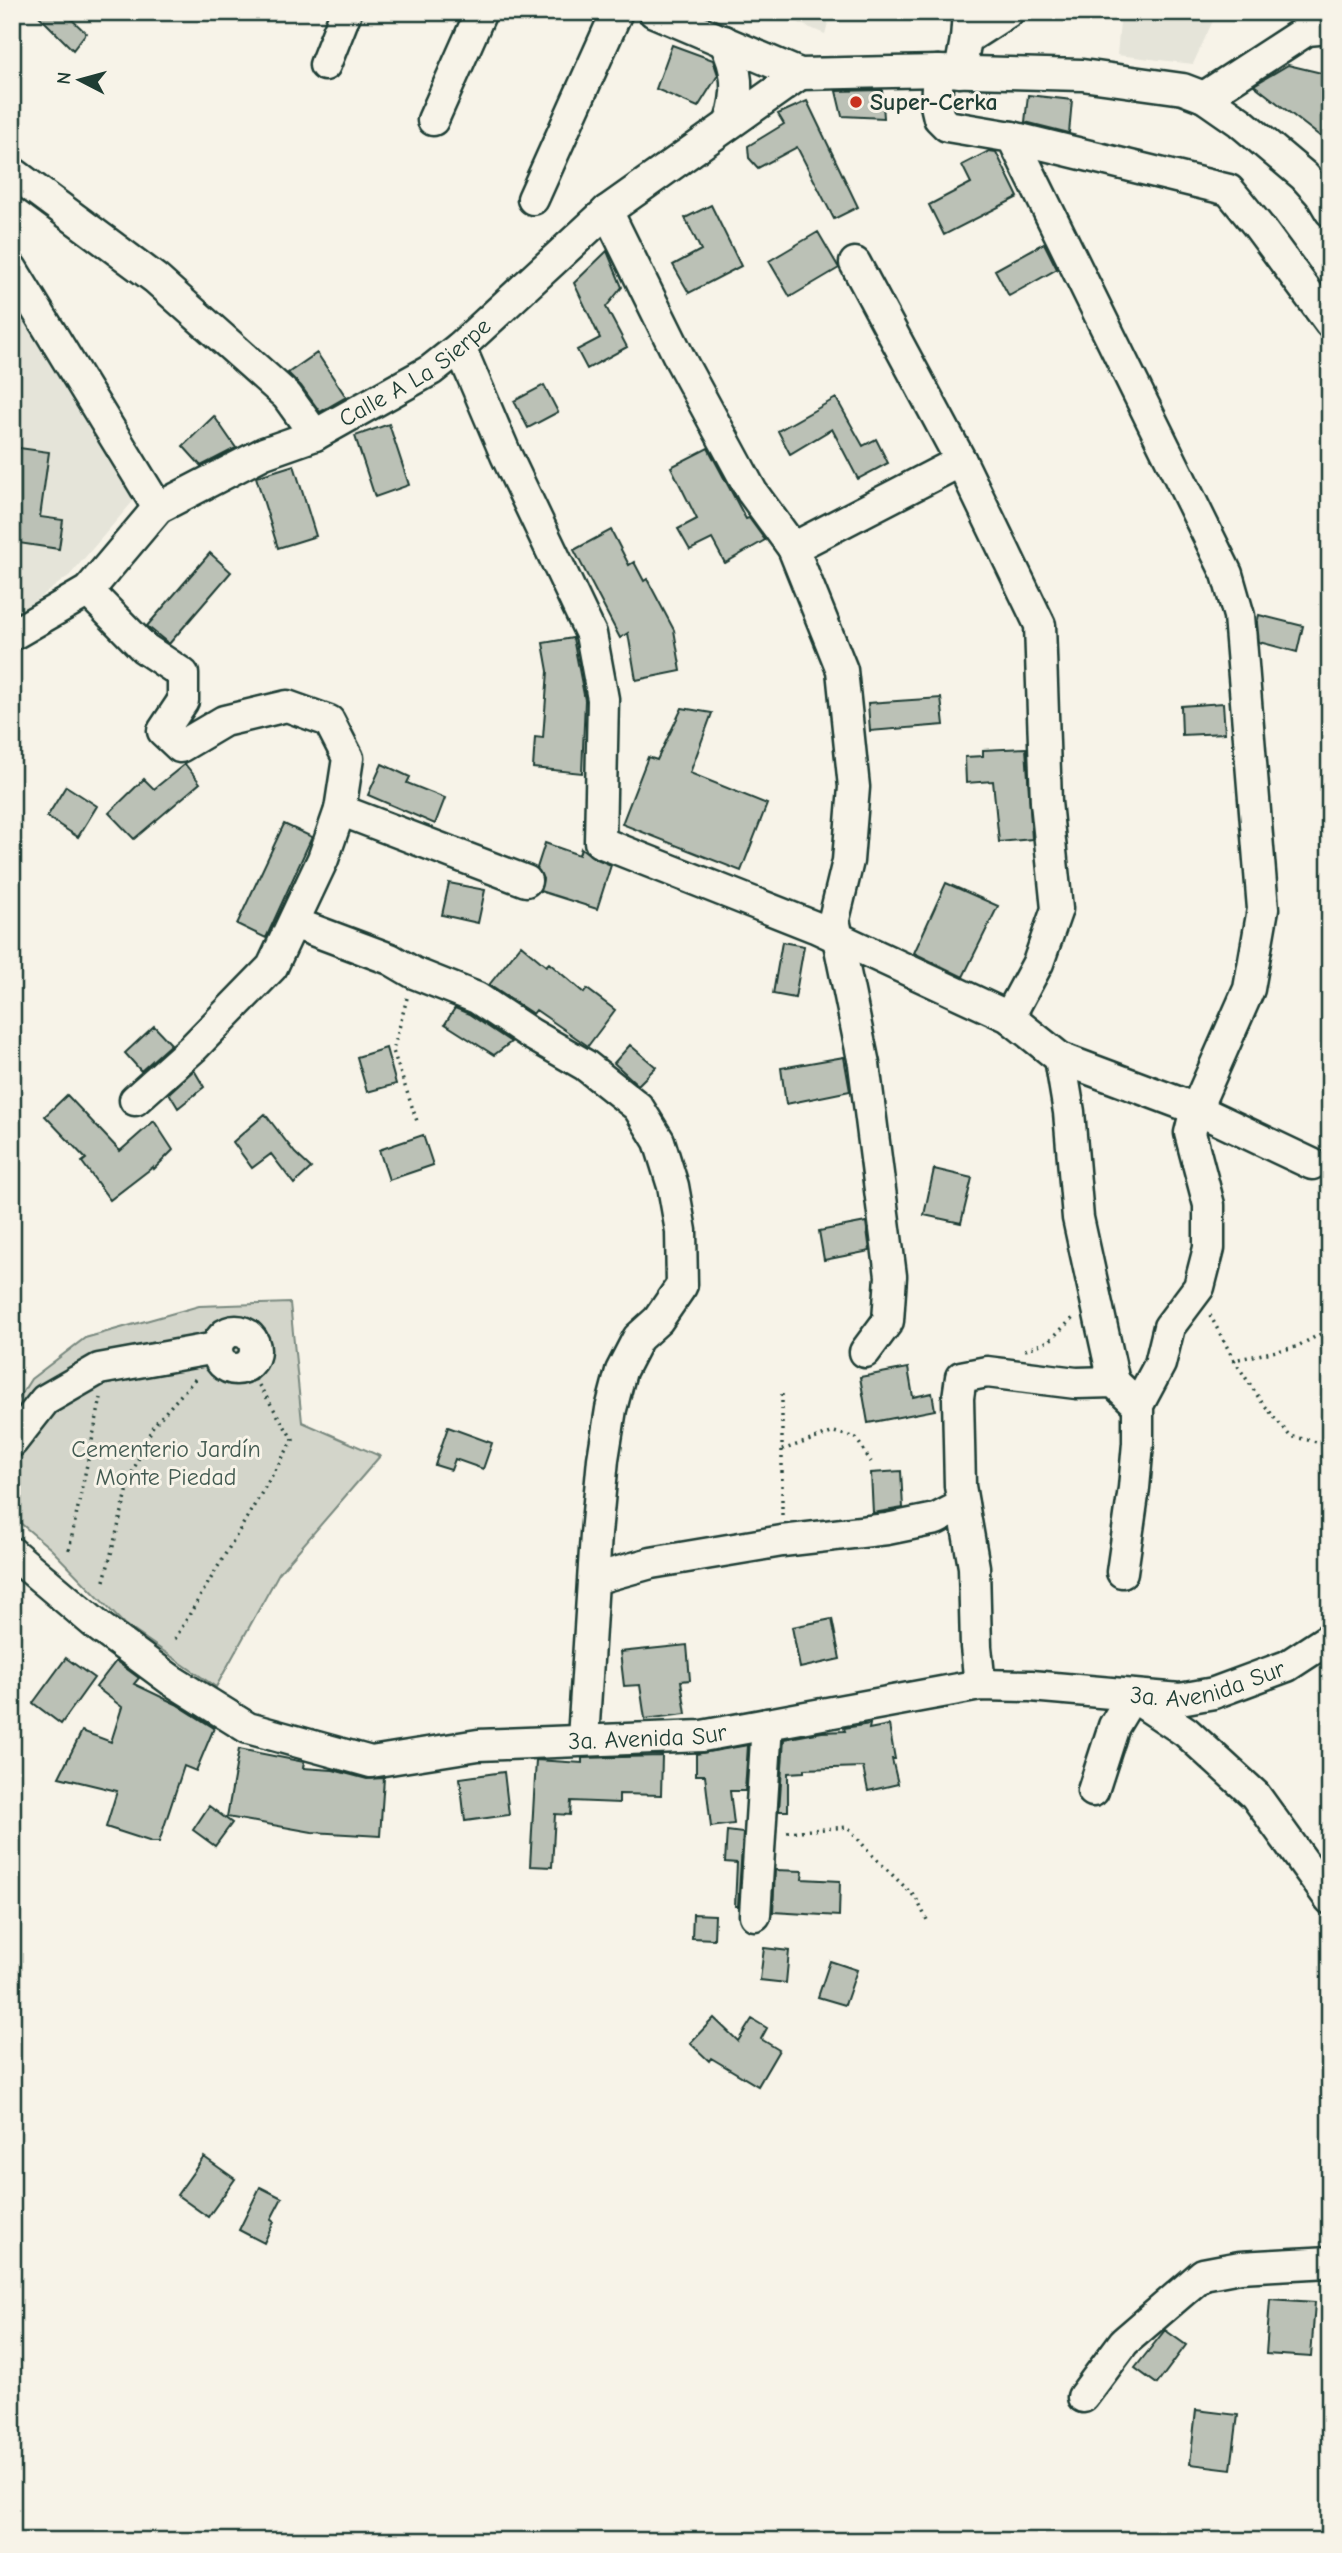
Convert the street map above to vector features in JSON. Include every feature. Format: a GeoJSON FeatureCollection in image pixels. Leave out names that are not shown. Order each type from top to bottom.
{"type":"FeatureCollection","features":[{"type":"Feature","properties":{"kind":"street"},"geometry":{"type":"LineString","coordinates":[[325,65],[346,12]]}},
{"type":"Feature","properties":{"kind":"street"},"geometry":{"type":"LineString","coordinates":[[433,120],[481,12]]}},
{"type":"Feature","properties":{"kind":"street"},"geometry":{"type":"LineString","coordinates":[[533,199],[617,12]]}},
{"type":"Feature","properties":{"kind":"street"},"geometry":{"type":"LineString","coordinates":[[654,12],[800,74],[949,71],[1082,75],[1183,89],[1204,97],[1240,122],[1304,176],[1320,194],[1330,211]]}},
{"type":"Feature","properties":{"kind":"street"},"geometry":{"type":"LineString","coordinates":[[1008,12],[967,26],[936,105],[939,118],[947,126],[1012,137],[1229,190],[1330,323]]}},
{"type":"Feature","properties":{"kind":"street"},"geometry":{"type":"LineString","coordinates":[[1204,97],[1316,24]]}},
{"type":"Feature","properties":{"kind":"street"},"geometry":{"type":"LineString","coordinates":[[724,41],[738,80],[737,102],[730,122]]}},
{"type":"Feature","properties":{"kind":"street","name":"Calle A La Sierpe"},"geometry":{"type":"LineString","coordinates":[[12,635],[88,591],[158,508],[264,453],[315,435],[431,370],[460,347],[607,211],[800,74]]}},
{"type":"Feature","properties":{"kind":"street"},"geometry":{"type":"LineString","coordinates":[[1012,137],[1227,574],[1239,616],[1263,909],[1250,989],[1196,1109],[1190,1133],[1209,1205],[1209,1248],[1199,1287],[1169,1327],[1160,1364],[1138,1405],[1137,1454],[1122,1572]]}},
{"type":"Feature","properties":{"kind":"street"},"geometry":{"type":"LineString","coordinates":[[12,172],[156,279],[287,396],[315,435]]}},
{"type":"Feature","properties":{"kind":"street"},"geometry":{"type":"LineString","coordinates":[[607,211],[681,361],[752,492],[793,548],[842,670],[854,787],[848,861],[834,919],[864,1064],[891,1276],[888,1321],[865,1352]]}},
{"type":"Feature","properties":{"kind":"street"},"geometry":{"type":"LineString","coordinates":[[855,262],[961,461],[1040,625],[1046,802],[1058,909],[1038,963],[1009,1017]]}},
{"type":"Feature","properties":{"kind":"street"},"geometry":{"type":"LineString","coordinates":[[12,269],[158,508]]}},
{"type":"Feature","properties":{"kind":"street"},"geometry":{"type":"LineString","coordinates":[[460,347],[506,455],[591,634],[603,699],[600,842],[816,928],[1009,1017],[1060,1058],[1196,1109],[1312,1164]]}},
{"type":"Feature","properties":{"kind":"street"},"geometry":{"type":"LineString","coordinates":[[793,548],[961,461]]}},
{"type":"Feature","properties":{"kind":"street"},"geometry":{"type":"LineString","coordinates":[[88,591],[144,648],[183,674],[183,701],[163,731],[180,747],[224,721],[287,706],[329,721],[348,758],[340,810],[323,859],[272,967],[192,1048],[135,1100]]}},
{"type":"Feature","properties":{"kind":"street"},"geometry":{"type":"LineString","coordinates":[[340,810],[526,881]]}},
{"type":"Feature","properties":{"kind":"street"},"geometry":{"type":"LineString","coordinates":[[294,923],[390,959],[477,998],[585,1065],[638,1107],[659,1142],[673,1186],[681,1231],[682,1285],[658,1320],[638,1338],[621,1371],[611,1409],[603,1460],[583,1739]]}},
{"type":"Feature","properties":{"kind":"street"},"geometry":{"type":"LineString","coordinates":[[1060,1058],[1069,1112],[1078,1218],[1114,1382],[1138,1405]]}},
{"type":"Feature","properties":{"kind":"street"},"geometry":{"type":"LineString","coordinates":[[12,1442],[45,1400],[99,1369],[217,1352],[222,1337],[233,1331],[251,1337],[255,1349],[252,1361],[247,1366]]}},
{"type":"Feature","properties":{"kind":"street"},"geometry":{"type":"LineString","coordinates":[[980,1685],[974,1567],[960,1486],[958,1398],[961,1377],[987,1372],[1076,1383],[1114,1382]]}},
{"type":"Feature","properties":{"kind":"street"},"geometry":{"type":"LineString","coordinates":[[594,1579],[651,1563],[782,1541],[887,1529],[936,1520],[963,1505]]}},
{"type":"Feature","properties":{"kind":"street","name":"3a. Avenida Sur"},"geometry":{"type":"LineString","coordinates":[[12,1553],[109,1634],[172,1680],[248,1728],[371,1762],[478,1745],[702,1736],[980,1685],[1031,1686],[1180,1699],[1214,1693],[1287,1666],[1330,1638]]}},
{"type":"Feature","properties":{"kind":"street"},"geometry":{"type":"LineString","coordinates":[[1093,1791],[1114,1726],[1132,1696],[1186,1732],[1255,1795],[1330,1899]]}},
{"type":"Feature","properties":{"kind":"street"},"geometry":{"type":"LineString","coordinates":[[755,1915],[768,1724]]}},
{"type":"Feature","properties":{"kind":"street"},"geometry":{"type":"LineString","coordinates":[[1083,2397],[1124,2342],[1203,2274],[1240,2267],[1330,2262]]}},
{"type":"Feature","properties":{"kind":"path"},"geometry":{"type":"LineString","coordinates":[[414,972],[393,1051],[418,1124]]}},
{"type":"Feature","properties":{"kind":"path"},"geometry":{"type":"LineString","coordinates":[[1199,1287],[1210,1317],[1234,1360],[1261,1401],[1290,1436],[1330,1445]]}},
{"type":"Feature","properties":{"kind":"path"},"geometry":{"type":"LineString","coordinates":[[1005,1374],[1015,1354],[1049,1341],[1096,1296]]}},
{"type":"Feature","properties":{"kind":"path"},"geometry":{"type":"LineString","coordinates":[[1234,1360],[1297,1347],[1330,1329]]}},
{"type":"Feature","properties":{"kind":"path"},"geometry":{"type":"LineString","coordinates":[[104,1581],[132,1473],[153,1426],[217,1352]]}},
{"type":"Feature","properties":{"kind":"path"},"geometry":{"type":"LineString","coordinates":[[175,1639],[293,1440],[247,1366]]}},
{"type":"Feature","properties":{"kind":"path"},"geometry":{"type":"LineString","coordinates":[[69,1550],[108,1367]]}},
{"type":"Feature","properties":{"kind":"path"},"geometry":{"type":"LineString","coordinates":[[782,1394],[782,1541]]}},
{"type":"Feature","properties":{"kind":"path"},"geometry":{"type":"LineString","coordinates":[[782,1450],[834,1433],[856,1438],[871,1462]]}},
{"type":"Feature","properties":{"kind":"path"},"geometry":{"type":"LineString","coordinates":[[761,1834],[848,1827],[869,1852],[916,1898],[928,1922]]}},
{"type":"Feature","properties":{"kind":"shaded area"},"geometry":{"type":"Polygon","coordinates":[[[772,12],[831,12],[825,34],[772,12]]]}},
{"type":"Feature","properties":{"kind":"shaded area"},"geometry":{"type":"Polygon","coordinates":[[[1121,12],[1217,12],[1193,64],[1117,55],[1121,12]]]}},
{"type":"Feature","properties":{"kind":"shaded area"},"geometry":{"type":"Polygon","coordinates":[[[12,245],[111,404],[152,479],[70,575],[12,618],[12,245]]]}},
{"type":"Feature","properties":{"kind":"green space","name":"Cementerio Jardín Monte Piedad"},"geometry":{"type":"Polygon","coordinates":[[[290,1303],[302,1422],[380,1456],[279,1573],[216,1687],[124,1624],[51,1549],[12,1516],[12,1409],[31,1379],[85,1338],[199,1306],[290,1303]]]}},
{"type":"Feature","properties":{"kind":"building"},"geometry":{"type":"Polygon","coordinates":[[[35,12],[64,12],[86,33],[73,50],[35,12]]]}},
{"type":"Feature","properties":{"kind":"building"},"geometry":{"type":"Polygon","coordinates":[[[672,45],[713,60],[718,75],[698,107],[656,89],[672,45]]]}},
{"type":"Feature","properties":{"kind":"building"},"geometry":{"type":"Polygon","coordinates":[[[1288,65],[1330,75],[1330,144],[1254,85],[1288,65]]]}},
{"type":"Feature","properties":{"kind":"building"},"geometry":{"type":"Polygon","coordinates":[[[882,90],[884,118],[842,116],[836,91],[882,90]]]}},
{"type":"Feature","properties":{"kind":"building"},"geometry":{"type":"Polygon","coordinates":[[[1028,95],[1072,100],[1069,133],[1025,122],[1028,95]]]}},
{"type":"Feature","properties":{"kind":"building"},"geometry":{"type":"Polygon","coordinates":[[[807,101],[858,207],[834,219],[797,147],[758,168],[749,158],[748,146],[784,124],[778,114],[807,101]]]}},
{"type":"Feature","properties":{"kind":"building"},"geometry":{"type":"Polygon","coordinates":[[[989,151],[996,152],[1018,197],[944,235],[929,205],[971,183],[962,165],[989,151]]]}},
{"type":"Feature","properties":{"kind":"building"},"geometry":{"type":"Polygon","coordinates":[[[711,205],[741,266],[689,293],[673,265],[701,250],[685,218],[711,205]]]}},
{"type":"Feature","properties":{"kind":"building"},"geometry":{"type":"Polygon","coordinates":[[[818,232],[839,268],[790,297],[769,261],[818,232]]]}},
{"type":"Feature","properties":{"kind":"building"},"geometry":{"type":"Polygon","coordinates":[[[1044,243],[1057,269],[1009,296],[995,270],[1044,243]]]}},
{"type":"Feature","properties":{"kind":"building"},"geometry":{"type":"Polygon","coordinates":[[[607,251],[622,287],[606,307],[627,347],[587,369],[577,350],[600,338],[574,283],[607,251]]]}},
{"type":"Feature","properties":{"kind":"building"},"geometry":{"type":"Polygon","coordinates":[[[317,353],[346,397],[320,412],[288,373],[317,353]]]}},
{"type":"Feature","properties":{"kind":"building"},"geometry":{"type":"Polygon","coordinates":[[[544,385],[558,412],[528,428],[514,401],[544,385]]]}},
{"type":"Feature","properties":{"kind":"building"},"geometry":{"type":"Polygon","coordinates":[[[836,398],[863,446],[876,439],[888,463],[858,479],[832,429],[790,454],[778,431],[836,398]]]}},
{"type":"Feature","properties":{"kind":"building"},"geometry":{"type":"Polygon","coordinates":[[[214,416],[236,448],[201,466],[183,446],[214,416]]]}},
{"type":"Feature","properties":{"kind":"building"},"geometry":{"type":"Polygon","coordinates":[[[389,424],[409,485],[375,497],[355,436],[389,424]]]}},
{"type":"Feature","properties":{"kind":"building"},"geometry":{"type":"Polygon","coordinates":[[[12,447],[49,452],[40,517],[63,520],[59,549],[12,542],[12,447]]]}},
{"type":"Feature","properties":{"kind":"building"},"geometry":{"type":"Polygon","coordinates":[[[708,448],[746,519],[749,518],[765,540],[725,563],[712,539],[690,550],[678,529],[697,519],[671,467],[708,448]]]}},
{"type":"Feature","properties":{"kind":"building"},"geometry":{"type":"Polygon","coordinates":[[[294,465],[316,536],[278,548],[256,477],[294,465]]]}},
{"type":"Feature","properties":{"kind":"building"},"geometry":{"type":"Polygon","coordinates":[[[611,530],[629,565],[634,562],[644,581],[647,579],[674,630],[681,671],[636,680],[628,633],[620,638],[574,550],[611,530]]]}},
{"type":"Feature","properties":{"kind":"building"},"geometry":{"type":"Polygon","coordinates":[[[210,553],[231,572],[169,644],[147,626],[210,553]]]}},
{"type":"Feature","properties":{"kind":"building"},"geometry":{"type":"Polygon","coordinates":[[[1259,615],[1303,626],[1297,652],[1259,642],[1259,615]]]}},
{"type":"Feature","properties":{"kind":"building"},"geometry":{"type":"Polygon","coordinates":[[[573,638],[585,700],[582,773],[533,768],[535,737],[543,738],[548,671],[543,643],[573,638]]]}},
{"type":"Feature","properties":{"kind":"building"},"geometry":{"type":"Polygon","coordinates":[[[941,698],[944,725],[870,731],[868,703],[941,698]]]}},
{"type":"Feature","properties":{"kind":"building"},"geometry":{"type":"Polygon","coordinates":[[[1223,703],[1225,733],[1182,735],[1181,706],[1223,703]]]}},
{"type":"Feature","properties":{"kind":"building"},"geometry":{"type":"Polygon","coordinates":[[[682,708],[712,713],[690,773],[767,804],[741,871],[622,824],[648,757],[657,760],[682,708]]]}},
{"type":"Feature","properties":{"kind":"building"},"geometry":{"type":"Polygon","coordinates":[[[1026,748],[1032,839],[999,842],[993,781],[966,783],[965,757],[983,756],[983,750],[1026,748]]]}},
{"type":"Feature","properties":{"kind":"building"},"geometry":{"type":"Polygon","coordinates":[[[185,764],[200,783],[134,839],[109,813],[144,779],[154,789],[185,764]]]}},
{"type":"Feature","properties":{"kind":"building"},"geometry":{"type":"Polygon","coordinates":[[[382,764],[410,777],[407,783],[445,798],[435,824],[368,795],[382,764]]]}},
{"type":"Feature","properties":{"kind":"building"},"geometry":{"type":"Polygon","coordinates":[[[66,786],[97,806],[78,837],[47,817],[66,786]]]}},
{"type":"Feature","properties":{"kind":"building"},"geometry":{"type":"Polygon","coordinates":[[[284,824],[312,837],[266,938],[237,924],[284,824]]]}},
{"type":"Feature","properties":{"kind":"building"},"geometry":{"type":"Polygon","coordinates":[[[545,843],[579,855],[581,848],[594,858],[611,865],[597,909],[540,891],[543,879],[537,868],[545,843]]]}},
{"type":"Feature","properties":{"kind":"building"},"geometry":{"type":"Polygon","coordinates":[[[449,883],[485,890],[478,923],[442,915],[449,883]]]}},
{"type":"Feature","properties":{"kind":"building"},"geometry":{"type":"Polygon","coordinates":[[[946,883],[998,906],[963,977],[914,953],[946,883]]]}},
{"type":"Feature","properties":{"kind":"building"},"geometry":{"type":"Polygon","coordinates":[[[782,942],[804,946],[795,998],[773,994],[782,942]]]}},
{"type":"Feature","properties":{"kind":"building"},"geometry":{"type":"Polygon","coordinates":[[[521,945],[546,966],[549,963],[584,993],[587,989],[615,1010],[588,1046],[536,1010],[533,1014],[489,985],[521,945]]]}},
{"type":"Feature","properties":{"kind":"building"},"geometry":{"type":"Polygon","coordinates":[[[455,1008],[469,1014],[511,1042],[494,1055],[445,1024],[455,1008]]]}},
{"type":"Feature","properties":{"kind":"building"},"geometry":{"type":"Polygon","coordinates":[[[154,1026],[171,1044],[141,1071],[125,1053],[154,1026]]]}},
{"type":"Feature","properties":{"kind":"building"},"geometry":{"type":"Polygon","coordinates":[[[630,1045],[656,1067],[638,1085],[614,1063],[630,1045]]]}},
{"type":"Feature","properties":{"kind":"building"},"geometry":{"type":"Polygon","coordinates":[[[386,1048],[396,1084],[367,1092],[357,1057],[386,1048]]]}},
{"type":"Feature","properties":{"kind":"building"},"geometry":{"type":"Polygon","coordinates":[[[844,1057],[850,1091],[786,1104],[781,1068],[844,1057]]]}},
{"type":"Feature","properties":{"kind":"building"},"geometry":{"type":"Polygon","coordinates":[[[194,1070],[204,1087],[178,1108],[169,1093],[194,1070]]]}},
{"type":"Feature","properties":{"kind":"building"},"geometry":{"type":"Polygon","coordinates":[[[67,1095],[120,1151],[154,1121],[173,1150],[154,1169],[153,1167],[110,1200],[82,1162],[86,1159],[45,1116],[67,1095]]]}},
{"type":"Feature","properties":{"kind":"building"},"geometry":{"type":"Polygon","coordinates":[[[265,1114],[295,1153],[311,1168],[294,1184],[271,1154],[252,1168],[233,1142],[265,1114]]]}},
{"type":"Feature","properties":{"kind":"building"},"geometry":{"type":"Polygon","coordinates":[[[423,1135],[433,1165],[389,1180],[379,1150],[423,1135]]]}},
{"type":"Feature","properties":{"kind":"building"},"geometry":{"type":"Polygon","coordinates":[[[934,1169],[972,1178],[961,1223],[924,1215],[934,1169]]]}},
{"type":"Feature","properties":{"kind":"building"},"geometry":{"type":"Polygon","coordinates":[[[866,1222],[870,1251],[824,1260],[819,1231],[866,1222]]]}},
{"type":"Feature","properties":{"kind":"building"},"geometry":{"type":"Polygon","coordinates":[[[908,1368],[913,1397],[932,1393],[935,1410],[868,1423],[860,1377],[908,1368]]]}},
{"type":"Feature","properties":{"kind":"building"},"geometry":{"type":"Polygon","coordinates":[[[448,1427],[492,1443],[483,1469],[455,1459],[451,1470],[435,1465],[448,1427]]]}},
{"type":"Feature","properties":{"kind":"building"},"geometry":{"type":"Polygon","coordinates":[[[901,1471],[903,1508],[873,1513],[871,1473],[901,1471]]]}},
{"type":"Feature","properties":{"kind":"building"},"geometry":{"type":"Polygon","coordinates":[[[832,1619],[840,1659],[800,1668],[792,1627],[832,1619]]]}},
{"type":"Feature","properties":{"kind":"building"},"geometry":{"type":"Polygon","coordinates":[[[687,1645],[690,1680],[681,1681],[686,1714],[645,1719],[640,1685],[624,1686],[620,1652],[687,1645]]]}},
{"type":"Feature","properties":{"kind":"building"},"geometry":{"type":"Polygon","coordinates":[[[66,1658],[94,1678],[61,1724],[33,1703],[66,1658]]]}},
{"type":"Feature","properties":{"kind":"building"},"geometry":{"type":"Polygon","coordinates":[[[116,1661],[139,1678],[134,1684],[176,1704],[214,1728],[196,1771],[184,1766],[159,1842],[106,1827],[117,1791],[59,1777],[82,1731],[111,1742],[122,1707],[96,1687],[116,1661]]]}},
{"type":"Feature","properties":{"kind":"building"},"geometry":{"type":"Polygon","coordinates":[[[870,1724],[869,1729],[889,1725],[895,1759],[892,1759],[898,1784],[868,1791],[863,1767],[804,1769],[804,1772],[788,1773],[788,1811],[779,1811],[784,1739],[845,1731],[844,1728],[870,1724]]]}},
{"type":"Feature","properties":{"kind":"building"},"geometry":{"type":"Polygon","coordinates":[[[748,1745],[745,1791],[730,1791],[734,1824],[711,1827],[705,1775],[696,1775],[696,1754],[748,1745]]]}},
{"type":"Feature","properties":{"kind":"building"},"geometry":{"type":"Polygon","coordinates":[[[239,1749],[304,1762],[303,1768],[333,1770],[367,1779],[384,1778],[380,1836],[312,1832],[227,1817],[239,1749]]]}},
{"type":"Feature","properties":{"kind":"building"},"geometry":{"type":"Polygon","coordinates":[[[662,1756],[661,1795],[619,1794],[619,1803],[571,1801],[570,1815],[555,1814],[552,1867],[530,1866],[536,1760],[582,1763],[582,1758],[662,1756]]]}},
{"type":"Feature","properties":{"kind":"building"},"geometry":{"type":"Polygon","coordinates":[[[504,1772],[509,1815],[465,1821],[460,1778],[504,1772]]]}},
{"type":"Feature","properties":{"kind":"building"},"geometry":{"type":"Polygon","coordinates":[[[209,1806],[232,1823],[215,1846],[193,1830],[209,1806]]]}},
{"type":"Feature","properties":{"kind":"building"},"geometry":{"type":"Polygon","coordinates":[[[727,1831],[743,1833],[738,1906],[735,1906],[737,1863],[725,1862],[727,1831]]]}},
{"type":"Feature","properties":{"kind":"building"},"geometry":{"type":"Polygon","coordinates":[[[775,1870],[803,1871],[802,1879],[840,1881],[839,1916],[773,1912],[775,1870]]]}},
{"type":"Feature","properties":{"kind":"building"},"geometry":{"type":"Polygon","coordinates":[[[693,1914],[715,1915],[714,1939],[692,1938],[693,1914]]]}},
{"type":"Feature","properties":{"kind":"building"},"geometry":{"type":"Polygon","coordinates":[[[764,1948],[789,1951],[786,1983],[760,1980],[764,1948]]]}},
{"type":"Feature","properties":{"kind":"building"},"geometry":{"type":"Polygon","coordinates":[[[830,1961],[857,1970],[845,2005],[818,1997],[830,1961]]]}},
{"type":"Feature","properties":{"kind":"building"},"geometry":{"type":"Polygon","coordinates":[[[714,2018],[738,2041],[752,2019],[767,2028],[761,2039],[779,2050],[758,2086],[711,2058],[709,2061],[690,2043],[714,2018]]]}},
{"type":"Feature","properties":{"kind":"building"},"geometry":{"type":"Polygon","coordinates":[[[204,2157],[235,2179],[208,2217],[177,2195],[204,2157]]]}},
{"type":"Feature","properties":{"kind":"building"},"geometry":{"type":"Polygon","coordinates":[[[260,2187],[282,2198],[271,2219],[274,2221],[264,2243],[239,2230],[260,2187]]]}},
{"type":"Feature","properties":{"kind":"building"},"geometry":{"type":"Polygon","coordinates":[[[1270,2299],[1315,2302],[1311,2357],[1266,2354],[1270,2299]]]}},
{"type":"Feature","properties":{"kind":"building"},"geometry":{"type":"Polygon","coordinates":[[[1165,2330],[1186,2345],[1157,2384],[1135,2368],[1165,2330]]]}},
{"type":"Feature","properties":{"kind":"building"},"geometry":{"type":"Polygon","coordinates":[[[1196,2410],[1238,2415],[1231,2469],[1190,2464],[1196,2410]]]}},
{"type":"Feature","properties":{"kind":"place","name":"Super-Cerka"},"geometry":{"type":"Point","coordinates":[856,102]}}]}
